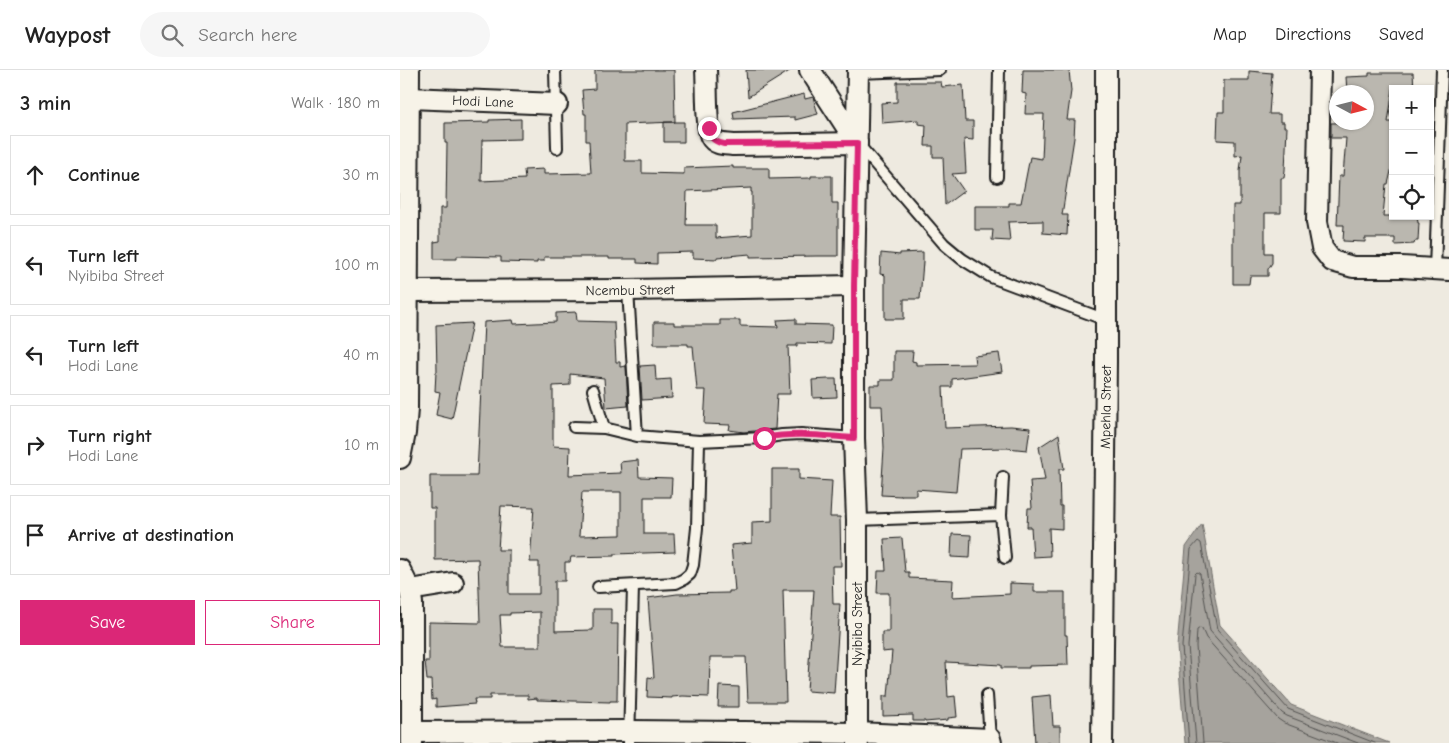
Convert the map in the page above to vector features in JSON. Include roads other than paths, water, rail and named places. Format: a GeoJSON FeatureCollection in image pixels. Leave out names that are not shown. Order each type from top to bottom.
{"type":"FeatureCollection","features":[{"type":"Feature","properties":{"kind":"street"},"geometry":{"type":"LineString","coordinates":[[400,458],[407,409],[408,291],[404,188],[409,70]]}},
{"type":"Feature","properties":{"kind":"street"},"geometry":{"type":"LineString","coordinates":[[706,70],[709,128],[712,138],[717,142],[733,145],[857,143]]}},
{"type":"Feature","properties":{"kind":"street"},"geometry":{"type":"LineString","coordinates":[[810,70],[857,143]]}},
{"type":"Feature","properties":{"kind":"street","name":"Mpehla Street"},"geometry":{"type":"LineString","coordinates":[[1102,743],[1106,70]]}},
{"type":"Feature","properties":{"kind":"street"},"geometry":{"type":"LineString","coordinates":[[1320,70],[1317,222],[1322,248],[1332,261],[1353,267],[1402,267],[1442,270]]}},
{"type":"Feature","properties":{"kind":"street","name":"Nyibiba Street"},"geometry":{"type":"LineString","coordinates":[[858,71],[854,286],[858,738]]}},
{"type":"Feature","properties":{"kind":"street","name":"Hodi Lane"},"geometry":{"type":"LineString","coordinates":[[409,98],[556,104]]}},
{"type":"Feature","properties":{"kind":"street","name":"Ncembu Street"},"geometry":{"type":"LineString","coordinates":[[408,291],[854,286]]}},
{"type":"Feature","properties":{"kind":"street"},"geometry":{"type":"LineString","coordinates":[[400,570],[410,590],[412,603],[412,738],[858,738],[991,741]]}},
{"type":"Feature","properties":{"kind":"street"},"geometry":{"type":"LineString","coordinates":[[410,590],[453,583]]}},
{"type":"Feature","properties":{"kind":"lane"},"geometry":{"type":"LineString","coordinates":[[555,70],[557,148]]}},
{"type":"Feature","properties":{"kind":"lane"},"geometry":{"type":"LineString","coordinates":[[858,71],[940,70]]}},
{"type":"Feature","properties":{"kind":"lane"},"geometry":{"type":"LineString","coordinates":[[997,177],[999,70]]}},
{"type":"Feature","properties":{"kind":"lane"},"geometry":{"type":"LineString","coordinates":[[1442,70],[1442,270]]}},
{"type":"Feature","properties":{"kind":"lane"},"geometry":{"type":"LineString","coordinates":[[857,143],[944,244],[962,259],[991,278],[1106,320]]}},
{"type":"Feature","properties":{"kind":"lane"},"geometry":{"type":"LineString","coordinates":[[628,290],[637,436]]}},
{"type":"Feature","properties":{"kind":"lane"},"geometry":{"type":"LineString","coordinates":[[593,390],[604,428]]}},
{"type":"Feature","properties":{"kind":"lane"},"geometry":{"type":"LineString","coordinates":[[574,427],[604,428],[637,436],[699,441],[801,434],[854,438]]}},
{"type":"Feature","properties":{"kind":"lane"},"geometry":{"type":"LineString","coordinates":[[598,587],[676,583],[690,574],[696,542],[699,441]]}},
{"type":"Feature","properties":{"kind":"lane"},"geometry":{"type":"LineString","coordinates":[[1003,477],[1001,515],[1005,558]]}},
{"type":"Feature","properties":{"kind":"lane"},"geometry":{"type":"LineString","coordinates":[[857,520],[1001,515]]}},
{"type":"Feature","properties":{"kind":"lane"},"geometry":{"type":"LineString","coordinates":[[629,737],[633,586]]}},
{"type":"Feature","properties":{"kind":"lane"},"geometry":{"type":"LineString","coordinates":[[988,695],[991,741]]}},
{"type":"Feature","properties":{"kind":"water"},"geometry":{"type":"Polygon","coordinates":[[[1202,524],[1220,625],[1291,705],[1389,743],[1185,743],[1177,646],[1186,547],[1202,524]]]}}]}
